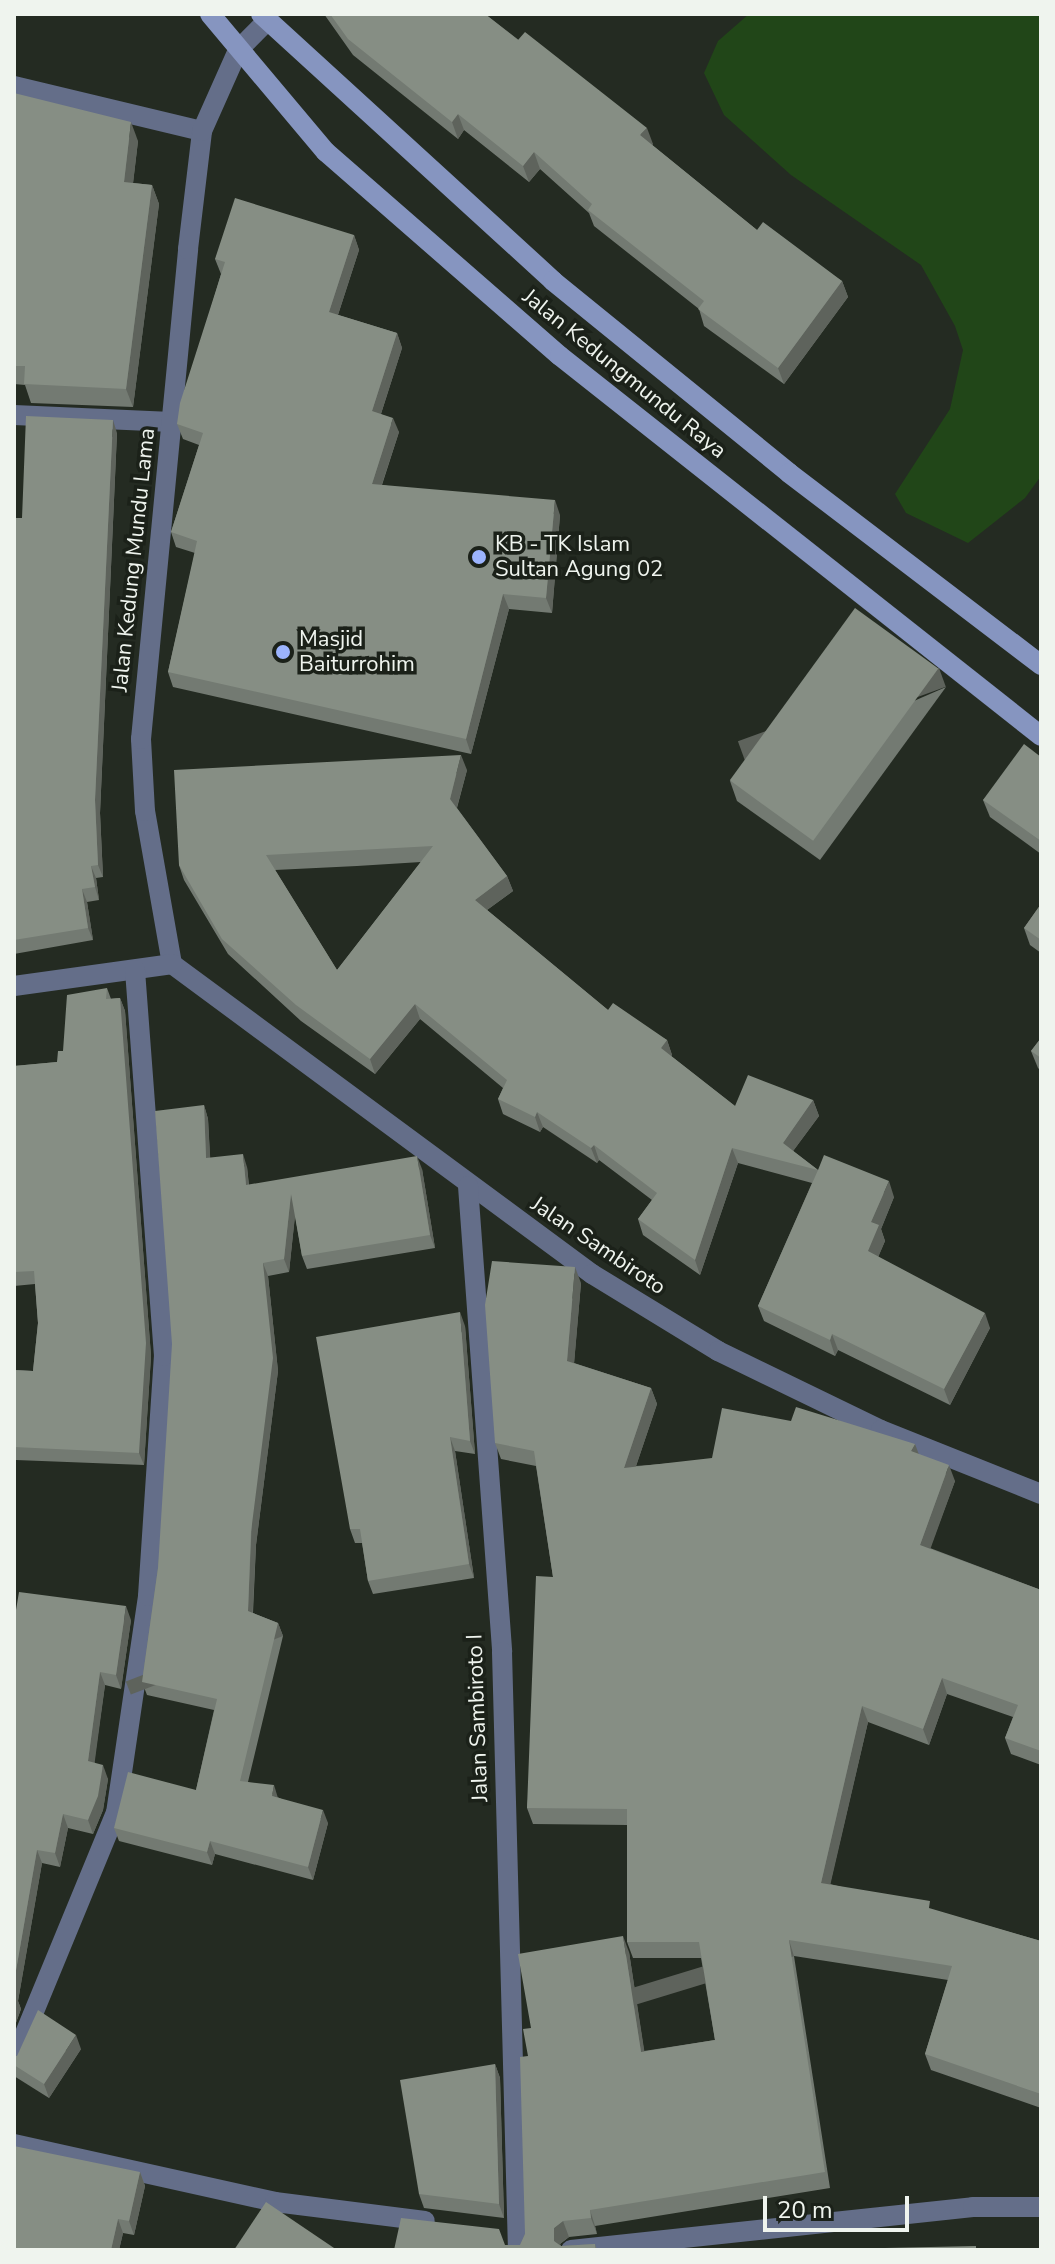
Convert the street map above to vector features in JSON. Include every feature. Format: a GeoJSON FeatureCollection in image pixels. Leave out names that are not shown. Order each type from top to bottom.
{"type":"FeatureCollection","features":[{"type":"Feature","properties":{"kind":"main road","name":"Jalan Kedungmundu Raya"},"geometry":{"type":"LineString","coordinates":[[210,14],[326,152],[560,356],[1041,736]]}},
{"type":"Feature","properties":{"kind":"main road","name":"Jalan Kedungmundu Raya"},"geometry":{"type":"LineString","coordinates":[[264,17],[553,281],[789,473],[1041,665]]}},
{"type":"Feature","properties":{"kind":"street","name":"Jalan Kedung Mundu Lama"},"geometry":{"type":"LineString","coordinates":[[172,964],[145,811],[141,739],[202,131],[238,50],[264,17]]}},
{"type":"Feature","properties":{"kind":"street"},"geometry":{"type":"LineString","coordinates":[[14,86],[202,131]]}},
{"type":"Feature","properties":{"kind":"street"},"geometry":{"type":"LineString","coordinates":[[14,415],[172,422]]}},
{"type":"Feature","properties":{"kind":"street"},"geometry":{"type":"LineString","coordinates":[[14,986],[172,964]]}},
{"type":"Feature","properties":{"kind":"street","name":"Jalan Sambiroto"},"geometry":{"type":"LineString","coordinates":[[172,964],[468,1186],[592,1274],[718,1351],[881,1430],[1041,1494]]}},
{"type":"Feature","properties":{"kind":"street"},"geometry":{"type":"LineString","coordinates":[[14,2060],[116,1813],[148,1596],[164,1356],[135,970]]}},
{"type":"Feature","properties":{"kind":"street","name":"Jalan Sambiroto I"},"geometry":{"type":"LineString","coordinates":[[468,1186],[502,1652],[512,2238]]}},
{"type":"Feature","properties":{"kind":"street"},"geometry":{"type":"LineString","coordinates":[[14,2144],[275,2202],[441,2223]]}},
{"type":"Feature","properties":{"kind":"street"},"geometry":{"type":"LineString","coordinates":[[571,2250],[973,2207],[1041,2207]]}},
{"type":"Feature","properties":{"kind":"green space"},"geometry":{"type":"Polygon","coordinates":[[[749,14],[1041,14],[1041,476],[1025,498],[968,543],[906,513],[895,494],[950,409],[963,350],[955,326],[921,265],[791,175],[724,115],[704,73],[718,41],[749,14]]]}},
{"type":"Feature","properties":{"kind":"building"},"geometry":{"type":"Polygon","coordinates":[[[330,14],[485,14],[518,40],[525,32],[647,128],[640,135],[757,230],[763,222],[842,281],[778,368],[698,309],[704,301],[588,210],[592,204],[534,152],[523,166],[458,114],[452,122],[348,39],[330,14]]]}},
{"type":"Feature","properties":{"kind":"building"},"geometry":{"type":"Polygon","coordinates":[[[14,93],[131,122],[124,182],[152,185],[126,389],[24,384],[25,366],[14,366],[14,93]]]}},
{"type":"Feature","properties":{"kind":"building"},"geometry":{"type":"Polygon","coordinates":[[[235,198],[354,235],[329,312],[397,333],[372,411],[393,418],[372,484],[555,500],[546,598],[503,594],[466,739],[168,672],[197,541],[171,532],[203,433],[177,424],[180,403],[225,262],[215,259],[235,198]]]}},
{"type":"Feature","properties":{"kind":"building"},"geometry":{"type":"Polygon","coordinates":[[[26,416],[113,420],[95,800],[98,865],[91,866],[95,887],[82,889],[88,928],[14,940],[14,518],[22,518],[26,416]]]}},
{"type":"Feature","properties":{"kind":"building"},"geometry":{"type":"Polygon","coordinates":[[[855,608],[938,669],[813,841],[730,780],[855,608]]]}},
{"type":"Feature","properties":{"kind":"building"},"geometry":{"type":"Polygon","coordinates":[[[1024,744],[1041,757],[1041,841],[983,800],[1024,744]]]}},
{"type":"Feature","properties":{"kind":"building"},"geometry":{"type":"Polygon","coordinates":[[[461,755],[450,799],[507,876],[475,900],[608,1010],[613,1003],[667,1040],[661,1048],[735,1106],[748,1075],[813,1100],[783,1143],[818,1170],[732,1148],[695,1260],[638,1219],[657,1193],[594,1145],[591,1148],[537,1112],[535,1117],[498,1099],[507,1080],[415,1004],[370,1059],[296,1005],[222,939],[179,865],[174,770],[461,755]],[[433,846],[266,855],[337,970],[433,846]]]}},
{"type":"Feature","properties":{"kind":"building"},"geometry":{"type":"Polygon","coordinates":[[[1041,904],[1041,940],[1024,928],[1041,904]]]}},
{"type":"Feature","properties":{"kind":"building"},"geometry":{"type":"Polygon","coordinates":[[[107,988],[106,999],[120,998],[146,1343],[139,1453],[14,1447],[14,1370],[33,1371],[38,1323],[34,1271],[14,1272],[14,1066],[57,1062],[58,1051],[63,1051],[67,995],[107,988]]]}},
{"type":"Feature","properties":{"kind":"building"},"geometry":{"type":"Polygon","coordinates":[[[1041,1038],[1041,1058],[1031,1051],[1041,1038]]]}},
{"type":"Feature","properties":{"kind":"building"},"geometry":{"type":"Polygon","coordinates":[[[204,1105],[206,1158],[243,1154],[246,1185],[417,1156],[430,1235],[302,1256],[291,1194],[284,1259],[263,1263],[273,1358],[251,1532],[248,1611],[278,1623],[240,1781],[274,1785],[272,1796],[323,1810],[308,1867],[210,1841],[207,1852],[114,1828],[128,1772],[196,1790],[217,1699],[142,1682],[158,1568],[172,1344],[155,1111],[204,1105]]]}},
{"type":"Feature","properties":{"kind":"building"},"geometry":{"type":"Polygon","coordinates":[[[824,1155],[889,1181],[871,1222],[879,1225],[868,1251],[985,1313],[944,1389],[832,1334],[830,1340],[758,1306],[824,1155]]]}},
{"type":"Feature","properties":{"kind":"building"},"geometry":{"type":"Polygon","coordinates":[[[492,1261],[575,1267],[567,1361],[651,1388],[624,1468],[712,1458],[722,1408],[791,1421],[796,1407],[915,1444],[911,1451],[949,1465],[920,1545],[1041,1590],[1041,1751],[1005,1738],[1018,1705],[942,1678],[923,1729],[862,1706],[821,1883],[930,1901],[929,1908],[1041,1941],[1041,2094],[925,2054],[952,1966],[789,1940],[825,2172],[590,2210],[591,2218],[563,2221],[554,2228],[554,2241],[561,2246],[595,2244],[595,2250],[394,2250],[401,2218],[499,2229],[505,2245],[520,2245],[525,2234],[520,2057],[528,2056],[523,2029],[531,2028],[518,1954],[623,1936],[641,2052],[715,2040],[699,1942],[627,1942],[627,1809],[527,1808],[536,1576],[553,1577],[534,1451],[495,1443],[485,1305],[492,1261]]]}},
{"type":"Feature","properties":{"kind":"building"},"geometry":{"type":"Polygon","coordinates":[[[460,1312],[470,1441],[450,1437],[469,1564],[368,1581],[360,1529],[350,1529],[316,1337],[460,1312]]]}},
{"type":"Feature","properties":{"kind":"building"},"geometry":{"type":"Polygon","coordinates":[[[19,1592],[126,1606],[116,1675],[100,1672],[88,1761],[103,1765],[98,1796],[88,1820],[63,1814],[55,1853],[37,1850],[14,1982],[14,1616],[19,1592]]]}},
{"type":"Feature","properties":{"kind":"building"},"geometry":{"type":"Polygon","coordinates":[[[38,2010],[76,2035],[44,2084],[14,2065],[14,2056],[17,2056],[38,2010]]]}},
{"type":"Feature","properties":{"kind":"building"},"geometry":{"type":"Polygon","coordinates":[[[495,2064],[499,2204],[419,2194],[400,2080],[495,2064]]]}},
{"type":"Feature","properties":{"kind":"building"},"geometry":{"type":"Polygon","coordinates":[[[14,2146],[140,2172],[129,2221],[118,2219],[111,2250],[14,2250],[14,2146]]]}},
{"type":"Feature","properties":{"kind":"building"},"geometry":{"type":"Polygon","coordinates":[[[266,2202],[337,2250],[234,2250],[266,2202]]]}},
{"type":"Feature","properties":{"kind":"building"},"geometry":{"type":"Polygon","coordinates":[[[976,2246],[976,2250],[839,2249],[976,2246]]]}},
{"type":"Feature","properties":{"kind":"place","name":"KB - TK Islam Sultan Agung 02"},"geometry":{"type":"Point","coordinates":[479,557]}},
{"type":"Feature","properties":{"kind":"place","name":"Masjid Baiturrohim"},"geometry":{"type":"Point","coordinates":[283,652]}}]}
